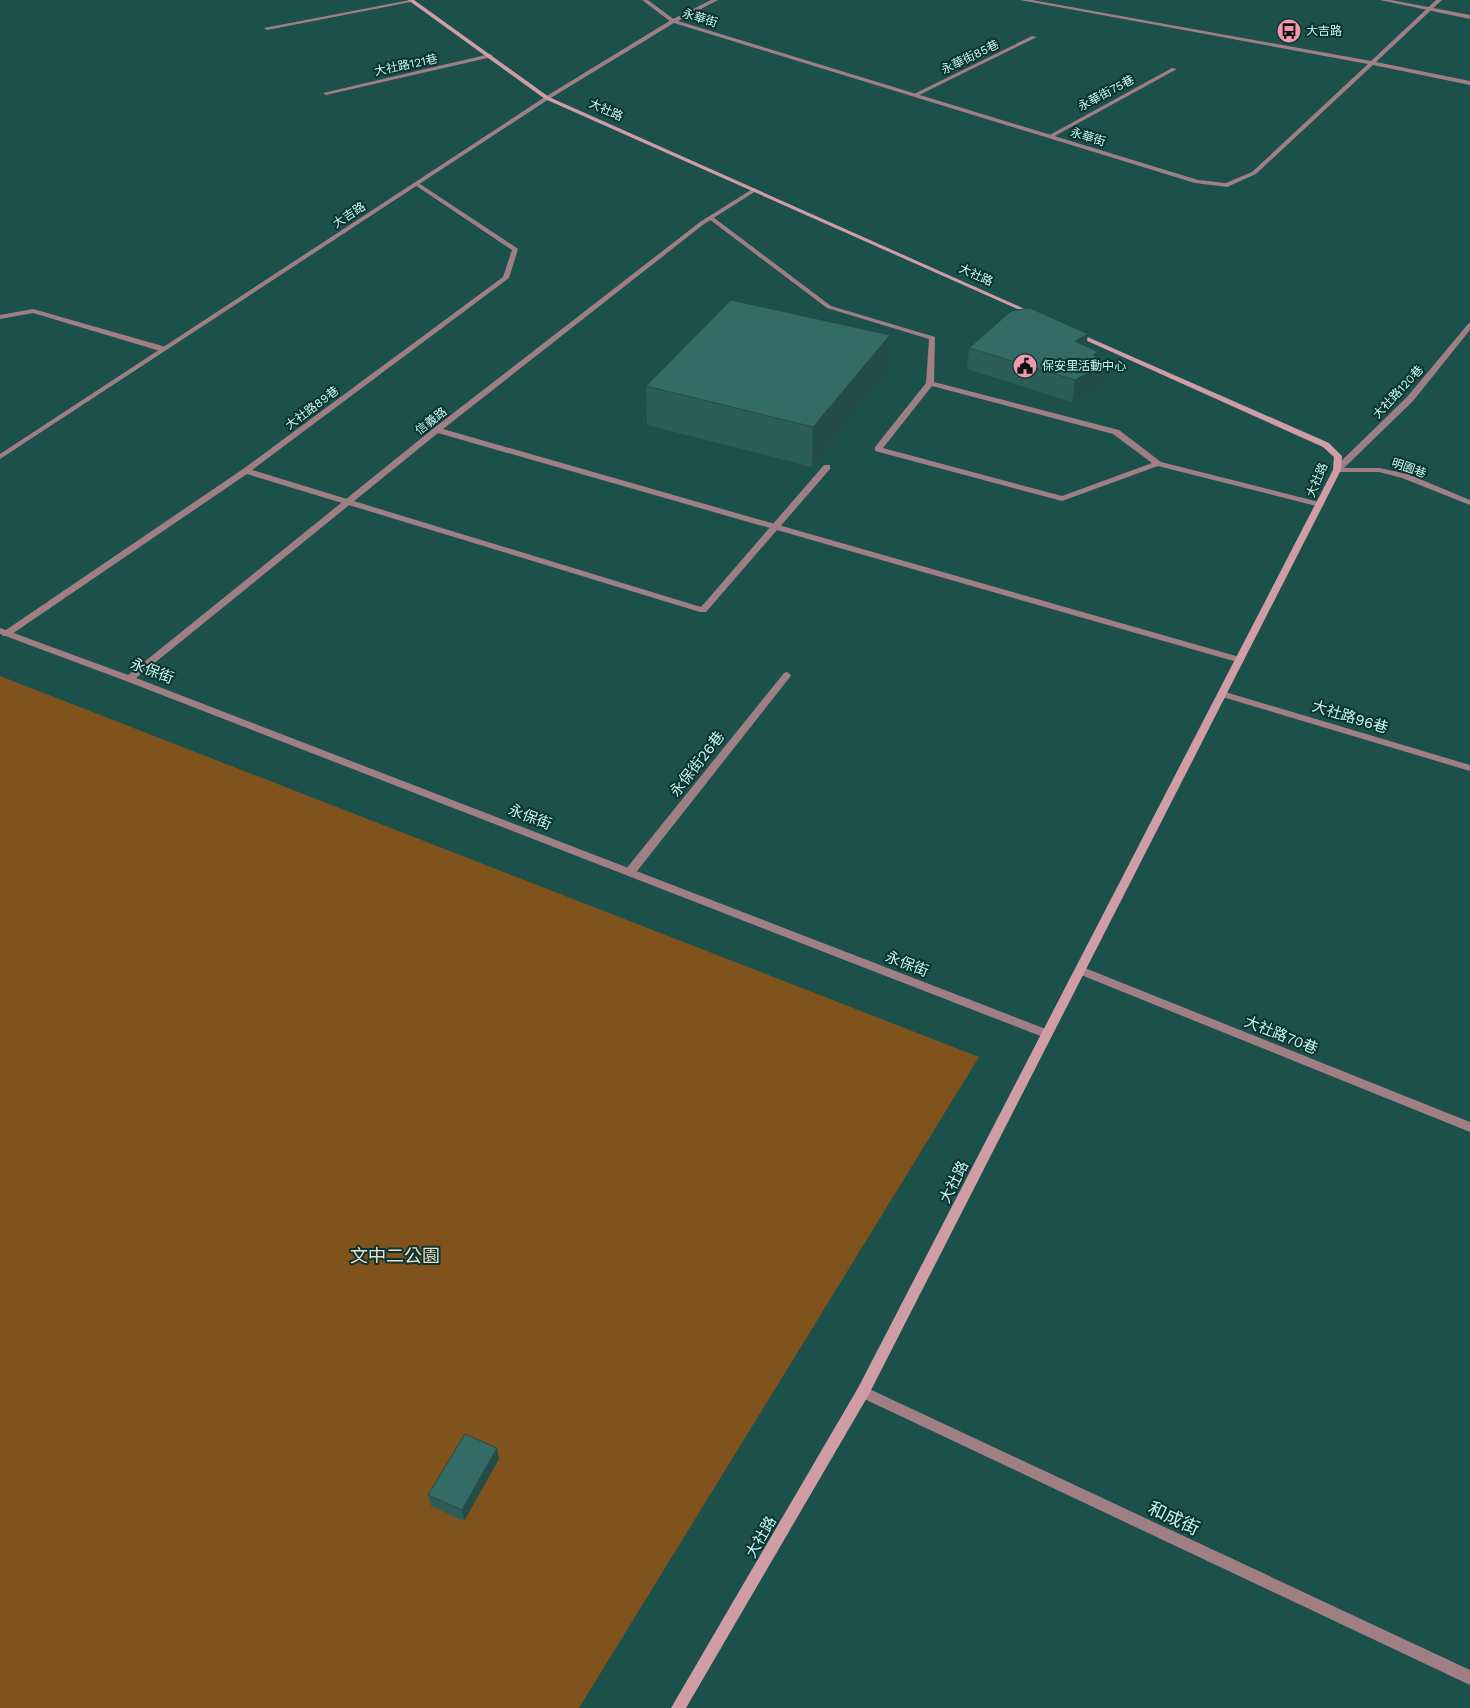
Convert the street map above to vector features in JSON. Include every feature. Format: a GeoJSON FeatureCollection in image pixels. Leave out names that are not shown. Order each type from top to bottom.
{"type":"FeatureCollection","features":[{"type":"Feature","properties":{"kind":"street","name":"永華街"},"geometry":{"type":"LineString","coordinates":[[645,0],[673,21],[1197,182],[1227,185],[1254,173],[1439,0]]}},
{"type":"Feature","properties":{"kind":"street","name":"大吉路"},"geometry":{"type":"LineString","coordinates":[[0,457],[548,98],[673,21],[715,0]]}},
{"type":"Feature","properties":{"kind":"street"},"geometry":{"type":"LineString","coordinates":[[1024,0],[1373,63],[1470,83]]}},
{"type":"Feature","properties":{"kind":"street"},"geometry":{"type":"LineString","coordinates":[[1383,0],[1470,17]]}},
{"type":"Feature","properties":{"kind":"street"},"geometry":{"type":"LineString","coordinates":[[267,28],[412,1]]}},
{"type":"Feature","properties":{"kind":"street","name":"大社路"},"geometry":{"type":"LineString","coordinates":[[412,1],[548,98],[1044,319]]}},
{"type":"Feature","properties":{"kind":"street","name":"永華街85巷"},"geometry":{"type":"LineString","coordinates":[[915,96],[1034,36]]}},
{"type":"Feature","properties":{"kind":"street","name":"大社路121巷"},"geometry":{"type":"LineString","coordinates":[[326,93],[490,56]]}},
{"type":"Feature","properties":{"kind":"street","name":"永華街75巷"},"geometry":{"type":"LineString","coordinates":[[1049,137],[1174,69]]}},
{"type":"Feature","properties":{"kind":"street","name":"大社路89巷"},"geometry":{"type":"LineString","coordinates":[[3,632],[246,471],[506,278],[515,249],[417,184]]}},
{"type":"Feature","properties":{"kind":"street","name":"信義路"},"geometry":{"type":"LineString","coordinates":[[129,679],[437,430],[711,218],[754,190]]}},
{"type":"Feature","properties":{"kind":"street"},"geometry":{"type":"LineString","coordinates":[[711,218],[829,307],[933,338],[930,383],[878,448],[1062,499],[1158,464]]}},
{"type":"Feature","properties":{"kind":"street"},"geometry":{"type":"LineString","coordinates":[[0,317],[33,311],[163,349]]}},
{"type":"Feature","properties":{"kind":"street","name":"大社路120巷"},"geometry":{"type":"LineString","coordinates":[[1337,470],[1410,399],[1470,324]]}},
{"type":"Feature","properties":{"kind":"street","name":"大社路"},"geometry":{"type":"LineString","coordinates":[[678,1708],[863,1392],[1337,470],[1338,456],[1326,444],[1062,328]]}},
{"type":"Feature","properties":{"kind":"street"},"geometry":{"type":"LineString","coordinates":[[930,383],[1116,432],[1158,464],[1320,505]]}},
{"type":"Feature","properties":{"kind":"street"},"geometry":{"type":"LineString","coordinates":[[437,430],[1240,660]]}},
{"type":"Feature","properties":{"kind":"street"},"geometry":{"type":"LineString","coordinates":[[246,471],[702,610],[827,467]]}},
{"type":"Feature","properties":{"kind":"street","name":"明園巷"},"geometry":{"type":"LineString","coordinates":[[1337,470],[1379,470],[1405,476],[1470,503]]}},
{"type":"Feature","properties":{"kind":"street","name":"永保街"},"geometry":{"type":"LineString","coordinates":[[3,632],[1047,1034]]}},
{"type":"Feature","properties":{"kind":"street","name":"永保街26巷"},"geometry":{"type":"LineString","coordinates":[[630,872],[787,675]]}},
{"type":"Feature","properties":{"kind":"street","name":"大社路96巷"},"geometry":{"type":"LineString","coordinates":[[1222,694],[1470,768]]}},
{"type":"Feature","properties":{"kind":"street","name":"大社路70巷"},"geometry":{"type":"LineString","coordinates":[[1080,970],[1470,1127]]}},
{"type":"Feature","properties":{"kind":"street","name":"和成街"},"geometry":{"type":"LineString","coordinates":[[863,1392],[1470,1678]]}},
{"type":"Feature","properties":{"kind":"green space","name":"文中二公園"},"geometry":{"type":"Polygon","coordinates":[[[0,676],[979,1057],[579,1708],[0,1708],[0,676]]]}},
{"type":"Feature","properties":{"kind":"building"},"geometry":{"type":"Polygon","coordinates":[[[731,300],[890,335],[813,427],[646,386],[731,300]]]}},
{"type":"Feature","properties":{"kind":"building"},"geometry":{"type":"Polygon","coordinates":[[[1030,308],[1088,334],[1075,341],[1098,352],[1093,355],[1108,362],[1075,380],[969,348],[1011,311],[1030,308]]]}},
{"type":"Feature","properties":{"kind":"building"},"geometry":{"type":"Polygon","coordinates":[[[465,1434],[497,1448],[462,1510],[428,1495],[465,1434]]]}},
{"type":"Feature","properties":{"kind":"place","name":"大吉路"},"geometry":{"type":"Point","coordinates":[1289,31]}},
{"type":"Feature","properties":{"kind":"place","name":"保安里活動中心"},"geometry":{"type":"Point","coordinates":[1025,366]}}]}
